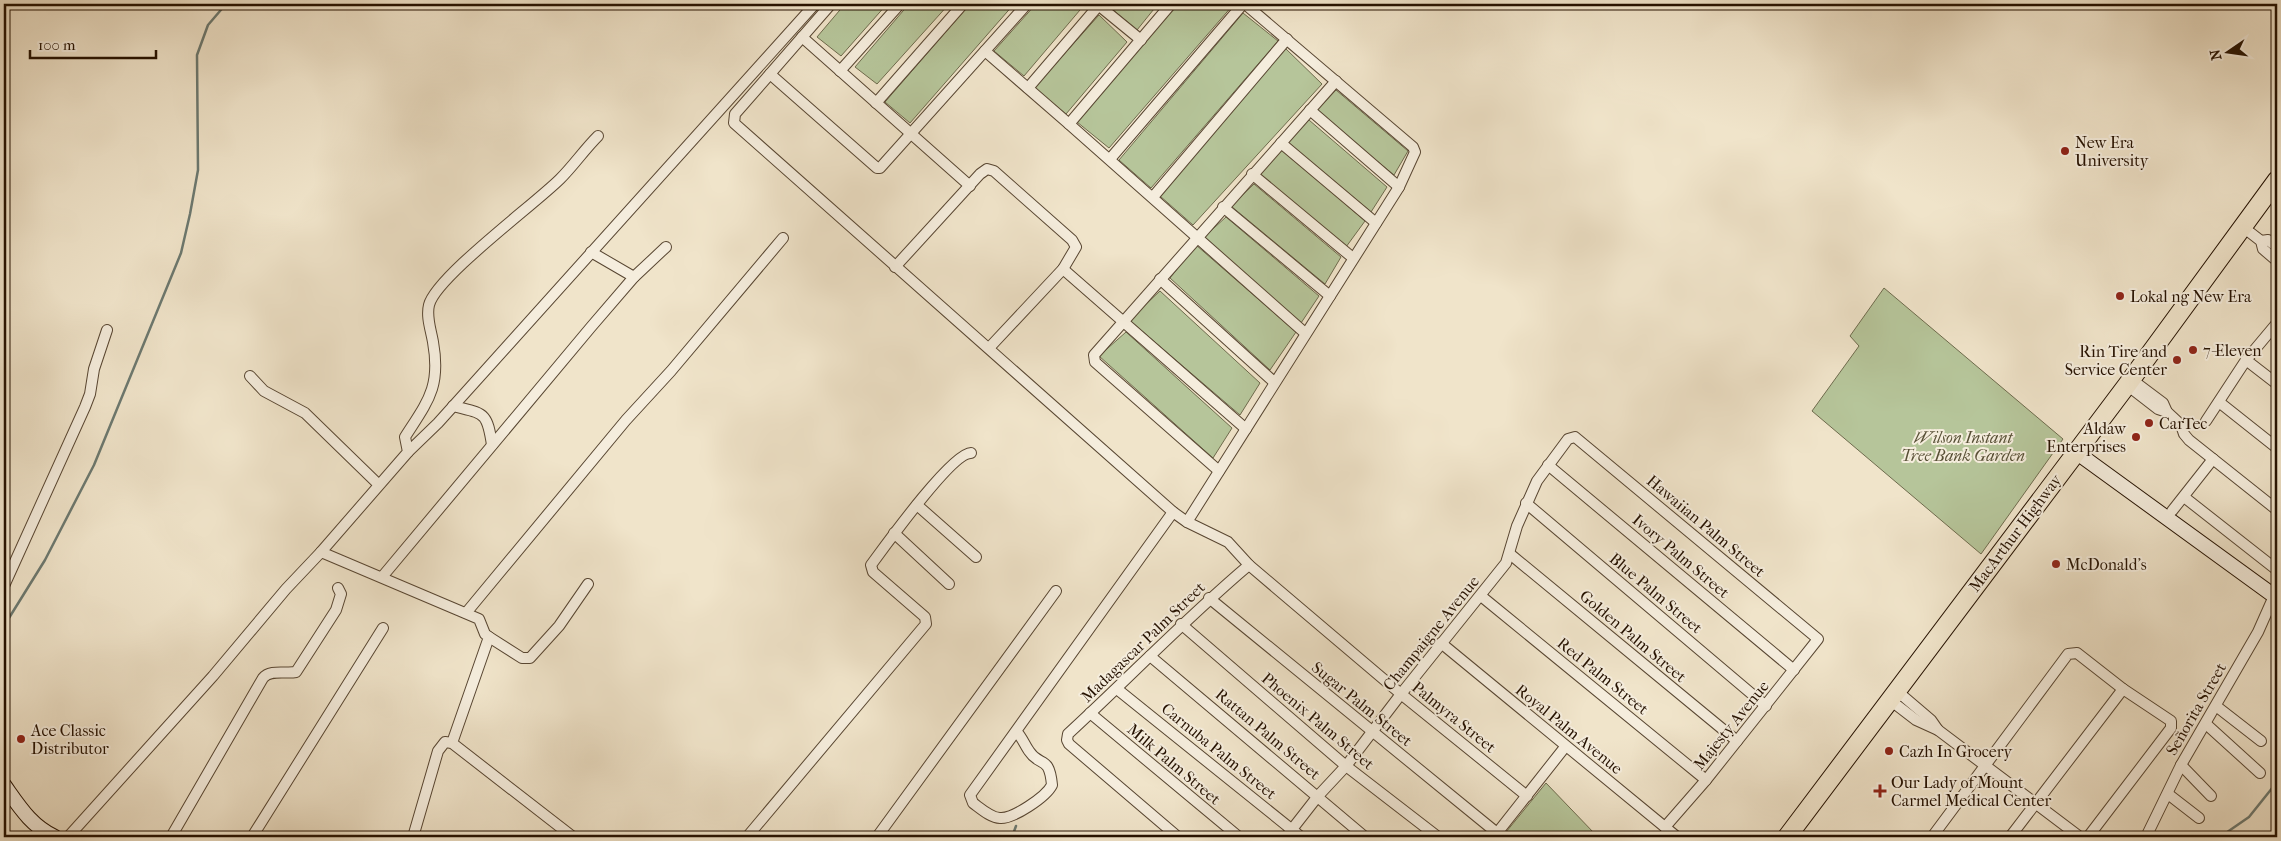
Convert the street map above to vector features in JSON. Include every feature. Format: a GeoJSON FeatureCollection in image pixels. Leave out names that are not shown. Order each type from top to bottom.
{"type":"FeatureCollection","features":[{"type":"Feature","properties":{"kind":"highway","name":"MacArthur Highway"},"geometry":{"type":"LineString","coordinates":[[1787,837],[2129,382],[2277,180]]}},
{"type":"Feature","properties":{"kind":"street"},"geometry":{"type":"LineString","coordinates":[[68,837],[213,676],[378,484],[453,406],[815,4]]}},
{"type":"Feature","properties":{"kind":"street","name":"Palmyra Street"},"geometry":{"type":"LineString","coordinates":[[832,4],[734,114],[734,123],[1173,512],[1187,522],[1228,542],[1248,565],[1401,694],[1527,796]]}},
{"type":"Feature","properties":{"kind":"street"},"geometry":{"type":"LineString","coordinates":[[840,71],[900,4]]}},
{"type":"Feature","properties":{"kind":"street"},"geometry":{"type":"LineString","coordinates":[[876,103],[963,4]]}},
{"type":"Feature","properties":{"kind":"street"},"geometry":{"type":"LineString","coordinates":[[770,74],[877,168],[883,166],[1027,4]]}},
{"type":"Feature","properties":{"kind":"street"},"geometry":{"type":"LineString","coordinates":[[1028,88],[1098,4],[1141,40]]}},
{"type":"Feature","properties":{"kind":"street"},"geometry":{"type":"LineString","coordinates":[[1069,124],[1171,4]]}},
{"type":"Feature","properties":{"kind":"street"},"geometry":{"type":"LineString","coordinates":[[1110,159],[1244,4],[1413,147],[1414,157],[1399,187],[1187,522]]}},
{"type":"Feature","properties":{"kind":"street"},"geometry":{"type":"LineString","coordinates":[[802,37],[970,186]]}},
{"type":"Feature","properties":{"kind":"street"},"geometry":{"type":"LineString","coordinates":[[1152,197],[1287,39]]}},
{"type":"Feature","properties":{"kind":"street"},"geometry":{"type":"LineString","coordinates":[[985,51],[1110,159],[1305,333]]}},
{"type":"Feature","properties":{"kind":"street"},"geometry":{"type":"LineString","coordinates":[[1219,471],[1095,362],[1094,356],[1223,206],[1336,81]]}},
{"type":"Feature","properties":{"kind":"street"},"geometry":{"type":"LineString","coordinates":[[1310,110],[1399,187]]}},
{"type":"Feature","properties":{"kind":"street"},"geometry":{"type":"LineString","coordinates":[[408,452],[405,437],[427,404],[436,371],[428,315],[429,305],[433,296],[458,269],[559,179],[598,136]]}},
{"type":"Feature","properties":{"kind":"street"},"geometry":{"type":"LineString","coordinates":[[1281,143],[1376,223]]}},
{"type":"Feature","properties":{"kind":"street"},"geometry":{"type":"LineString","coordinates":[[895,267],[987,169],[994,171],[1072,240],[1076,247],[1063,269],[989,348]]}},
{"type":"Feature","properties":{"kind":"street"},"geometry":{"type":"LineString","coordinates":[[1252,174],[1353,258]]}},
{"type":"Feature","properties":{"kind":"street"},"geometry":{"type":"LineString","coordinates":[[1223,206],[1330,296]]}},
{"type":"Feature","properties":{"kind":"street"},"geometry":{"type":"LineString","coordinates":[[2243,227],[2261,241],[2268,240],[2275,252]]}},
{"type":"Feature","properties":{"kind":"street"},"geometry":{"type":"LineString","coordinates":[[466,613],[626,420],[676,365],[783,238]]}},
{"type":"Feature","properties":{"kind":"street"},"geometry":{"type":"LineString","coordinates":[[382,577],[634,277],[666,247]]}},
{"type":"Feature","properties":{"kind":"street"},"geometry":{"type":"LineString","coordinates":[[591,252],[634,277]]}},
{"type":"Feature","properties":{"kind":"street"},"geometry":{"type":"LineString","coordinates":[[1063,269],[1246,430]]}},
{"type":"Feature","properties":{"kind":"street"},"geometry":{"type":"LineString","coordinates":[[1160,279],[1274,382]]}},
{"type":"Feature","properties":{"kind":"street"},"geometry":{"type":"LineString","coordinates":[[2206,421],[2246,360],[2276,326]]}},
{"type":"Feature","properties":{"kind":"street"},"geometry":{"type":"LineString","coordinates":[[4,586],[85,407],[90,394],[94,369],[107,330]]}},
{"type":"Feature","properties":{"kind":"street"},"geometry":{"type":"LineString","coordinates":[[2246,360],[2277,384]]}},
{"type":"Feature","properties":{"kind":"street"},"geometry":{"type":"LineString","coordinates":[[250,376],[264,391],[305,413],[378,484]]}},
{"type":"Feature","properties":{"kind":"street"},"geometry":{"type":"LineString","coordinates":[[2129,382],[2157,403],[2181,425],[2184,434],[2189,440],[2277,510]]}},
{"type":"Feature","properties":{"kind":"street"},"geometry":{"type":"LineString","coordinates":[[2219,402],[2277,448]]}},
{"type":"Feature","properties":{"kind":"street"},"geometry":{"type":"LineString","coordinates":[[453,406],[476,412],[486,418],[492,445]]}},
{"type":"Feature","properties":{"kind":"street","name":"Champaigne Avenue"},"geometry":{"type":"LineString","coordinates":[[1289,834],[1318,796],[1346,766],[1441,643],[1506,563],[1517,526],[1537,481],[1568,439],[1575,437]]}},
{"type":"Feature","properties":{"kind":"street","name":"Hawaiian Palm Street"},"geometry":{"type":"LineString","coordinates":[[1575,437],[1818,639]]}},
{"type":"Feature","properties":{"kind":"street"},"geometry":{"type":"LineString","coordinates":[[2076,452],[2276,597]]}},
{"type":"Feature","properties":{"kind":"street"},"geometry":{"type":"LineString","coordinates":[[751,836],[926,624],[925,617],[872,569],[871,565],[894,532],[955,461],[964,454],[970,453]]}},
{"type":"Feature","properties":{"kind":"street"},"geometry":{"type":"LineString","coordinates":[[2172,511],[2213,459]]}},
{"type":"Feature","properties":{"kind":"street","name":"Ivory Palm Street"},"geometry":{"type":"LineString","coordinates":[[1548,465],[1794,670]]}},
{"type":"Feature","properties":{"kind":"street"},"geometry":{"type":"LineString","coordinates":[[2184,497],[2277,570]]}},
{"type":"Feature","properties":{"kind":"street","name":"Blue Palm Street"},"geometry":{"type":"LineString","coordinates":[[1526,503],[1766,706]]}},
{"type":"Feature","properties":{"kind":"street"},"geometry":{"type":"LineString","coordinates":[[917,505],[976,556]]}},
{"type":"Feature","properties":{"kind":"street"},"geometry":{"type":"LineString","coordinates":[[1016,731],[1022,737],[1034,757],[1045,762],[1052,785],[1048,791],[1023,810],[1008,817],[998,818],[972,803],[970,794],[1173,512]]}},
{"type":"Feature","properties":{"kind":"street"},"geometry":{"type":"LineString","coordinates":[[894,532],[949,584]]}},
{"type":"Feature","properties":{"kind":"street"},"geometry":{"type":"LineString","coordinates":[[321,552],[466,613],[479,620],[485,634],[489,638],[527,660],[534,656],[559,626],[588,584]]}},
{"type":"Feature","properties":{"kind":"street","name":"Golden Palm Street"},"geometry":{"type":"LineString","coordinates":[[1510,554],[1737,741]]}},
{"type":"Feature","properties":{"kind":"street","name":"Madagascar Palm Street"},"geometry":{"type":"LineString","coordinates":[[1178,837],[1069,744],[1067,740],[1068,734],[1117,689],[1181,624],[1248,565]]}},
{"type":"Feature","properties":{"kind":"street"},"geometry":{"type":"LineString","coordinates":[[171,837],[263,678],[266,674],[294,672],[298,669],[336,610],[341,594],[338,588]]}},
{"type":"Feature","properties":{"kind":"street"},"geometry":{"type":"LineString","coordinates":[[877,837],[1056,591]]}},
{"type":"Feature","properties":{"kind":"street","name":"Red Palm Street"},"geometry":{"type":"LineString","coordinates":[[1481,596],[1706,780]]}},
{"type":"Feature","properties":{"kind":"street","name":"Señorita Street"},"geometry":{"type":"LineString","coordinates":[[2146,837],[2181,765],[2206,724],[2276,597]]}},
{"type":"Feature","properties":{"kind":"street","name":"Sugar Palm Street"},"geometry":{"type":"LineString","coordinates":[[1209,598],[1495,835]]}},
{"type":"Feature","properties":{"kind":"street","name":"Phoenix Palm Street"},"geometry":{"type":"LineString","coordinates":[[1181,624],[1346,766],[1438,837]]}},
{"type":"Feature","properties":{"kind":"street"},"geometry":{"type":"LineString","coordinates":[[252,837],[383,628]]}},
{"type":"Feature","properties":{"kind":"street"},"geometry":{"type":"LineString","coordinates":[[452,743],[489,638]]}},
{"type":"Feature","properties":{"kind":"street","name":"Majesty Avenue"},"geometry":{"type":"LineString","coordinates":[[1665,827],[1706,780],[1818,639]]}},
{"type":"Feature","properties":{"kind":"street","name":"Royal Palm Avenue"},"geometry":{"type":"LineString","coordinates":[[1441,643],[1678,837]]}},
{"type":"Feature","properties":{"kind":"street"},"geometry":{"type":"LineString","coordinates":[[1932,837],[2068,654],[2078,653],[2123,689],[2171,721],[2171,728],[2088,837]]}},
{"type":"Feature","properties":{"kind":"street","name":"Rattan Palm Street"},"geometry":{"type":"LineString","coordinates":[[1150,656],[1365,837]]}},
{"type":"Feature","properties":{"kind":"street","name":"Carnuba Palm Street"},"geometry":{"type":"LineString","coordinates":[[1117,689],[1289,834],[1302,837]]}},
{"type":"Feature","properties":{"kind":"street"},"geometry":{"type":"LineString","coordinates":[[2010,837],[2123,689]]}},
{"type":"Feature","properties":{"kind":"street"},"geometry":{"type":"LineString","coordinates":[[1893,696],[1919,716],[1931,720],[1938,730],[2080,837]]}},
{"type":"Feature","properties":{"kind":"street"},"geometry":{"type":"LineString","coordinates":[[2216,706],[2261,740]]}},
{"type":"Feature","properties":{"kind":"street","name":"Milk Palm Street"},"geometry":{"type":"LineString","coordinates":[[1090,713],[1239,837]]}},
{"type":"Feature","properties":{"kind":"street"},"geometry":{"type":"LineString","coordinates":[[2206,724],[2260,773]]}},
{"type":"Feature","properties":{"kind":"street"},"geometry":{"type":"LineString","coordinates":[[413,837],[438,751],[443,743],[452,743],[573,837]]}},
{"type":"Feature","properties":{"kind":"street"},"geometry":{"type":"LineString","coordinates":[[1495,835],[1565,746]]}},
{"type":"Feature","properties":{"kind":"street"},"geometry":{"type":"LineString","coordinates":[[2181,765],[2211,796]]}},
{"type":"Feature","properties":{"kind":"street"},"geometry":{"type":"LineString","coordinates":[[4,785],[38,834],[55,837]]}},
{"type":"Feature","properties":{"kind":"street"},"geometry":{"type":"LineString","coordinates":[[2168,794],[2199,818]]}},
{"type":"Feature","properties":{"kind":"green space"},"geometry":{"type":"Polygon","coordinates":[[[845,4],[887,4],[841,56],[817,37],[845,4]]]}},
{"type":"Feature","properties":{"kind":"green space"},"geometry":{"type":"Polygon","coordinates":[[[909,4],[949,4],[877,84],[855,67],[909,4]]]}},
{"type":"Feature","properties":{"kind":"green space"},"geometry":{"type":"Polygon","coordinates":[[[970,4],[1014,4],[910,123],[885,102],[970,4]]]}},
{"type":"Feature","properties":{"kind":"green space"},"geometry":{"type":"Polygon","coordinates":[[[1036,4],[1074,4],[1080,10],[1024,76],[994,51],[1036,4]]]}},
{"type":"Feature","properties":{"kind":"green space"},"geometry":{"type":"Polygon","coordinates":[[[1106,4],[1158,4],[1137,30],[1106,4]]]}},
{"type":"Feature","properties":{"kind":"green space"},"geometry":{"type":"Polygon","coordinates":[[[1177,4],[1233,5],[1109,148],[1077,122],[1177,4]]]}},
{"type":"Feature","properties":{"kind":"green space"},"geometry":{"type":"Polygon","coordinates":[[[1243,13],[1278,41],[1151,188],[1119,160],[1243,13]]]}},
{"type":"Feature","properties":{"kind":"green space"},"geometry":{"type":"Polygon","coordinates":[[[1099,15],[1127,42],[1066,114],[1034,88],[1099,15]]]}},
{"type":"Feature","properties":{"kind":"green space"},"geometry":{"type":"Polygon","coordinates":[[[1285,48],[1322,84],[1193,225],[1160,196],[1285,48]]]}},
{"type":"Feature","properties":{"kind":"green space"},"geometry":{"type":"Polygon","coordinates":[[[1336,90],[1408,151],[1394,175],[1316,111],[1336,90]]]}},
{"type":"Feature","properties":{"kind":"green space"},"geometry":{"type":"Polygon","coordinates":[[[1309,120],[1387,187],[1371,212],[1287,142],[1309,120]]]}},
{"type":"Feature","properties":{"kind":"green space"},"geometry":{"type":"Polygon","coordinates":[[[1282,149],[1365,221],[1346,247],[1258,173],[1282,149]]]}},
{"type":"Feature","properties":{"kind":"green space"},"geometry":{"type":"Polygon","coordinates":[[[1254,184],[1341,257],[1325,284],[1231,206],[1254,184]]]}},
{"type":"Feature","properties":{"kind":"green space"},"geometry":{"type":"Polygon","coordinates":[[[1226,217],[1319,296],[1301,323],[1204,237],[1226,217]]]}},
{"type":"Feature","properties":{"kind":"green space"},"geometry":{"type":"Polygon","coordinates":[[[1196,245],[1296,332],[1270,370],[1170,278],[1196,245]]]}},
{"type":"Feature","properties":{"kind":"green space","name":"Wilson Instant Tree Bank Garden"},"geometry":{"type":"Polygon","coordinates":[[[1884,288],[2063,439],[1981,554],[1812,411],[1859,346],[1850,336],[1884,288]]]}},
{"type":"Feature","properties":{"kind":"green space"},"geometry":{"type":"Polygon","coordinates":[[[1160,291],[1260,383],[1240,415],[1129,320],[1160,291]]]}},
{"type":"Feature","properties":{"kind":"green space"},"geometry":{"type":"Polygon","coordinates":[[[1126,332],[1232,428],[1213,458],[1099,356],[1126,332]]]}},
{"type":"Feature","properties":{"kind":"green space"},"geometry":{"type":"Polygon","coordinates":[[[1546,783],[1594,833],[1590,837],[1502,837],[1546,783]]]}},
{"type":"Feature","properties":{"kind":"waterway"},"geometry":{"type":"LineString","coordinates":[[4,626],[45,560],[94,465],[181,253],[198,170],[197,55],[208,25],[226,4]]}},
{"type":"Feature","properties":{"kind":"waterway"},"geometry":{"type":"LineString","coordinates":[[2220,837],[2249,817],[2277,782]]}},
{"type":"Feature","properties":{"kind":"waterway"},"geometry":{"type":"LineString","coordinates":[[1012,837],[1016,826]]}},
{"type":"Feature","properties":{"kind":"place","name":"New Era University"},"geometry":{"type":"Point","coordinates":[2065,151]}},
{"type":"Feature","properties":{"kind":"place","name":"Lokal ng New Era"},"geometry":{"type":"Point","coordinates":[2120,296]}},
{"type":"Feature","properties":{"kind":"place","name":"7-Eleven"},"geometry":{"type":"Point","coordinates":[2193,350]}},
{"type":"Feature","properties":{"kind":"place","name":"Rin Tire and Service Center"},"geometry":{"type":"Point","coordinates":[2177,360]}},
{"type":"Feature","properties":{"kind":"place","name":"CarTec"},"geometry":{"type":"Point","coordinates":[2149,423]}},
{"type":"Feature","properties":{"kind":"place","name":"Aldaw Enterprises"},"geometry":{"type":"Point","coordinates":[2136,437]}},
{"type":"Feature","properties":{"kind":"place","name":"McDonald's"},"geometry":{"type":"Point","coordinates":[2056,564]}},
{"type":"Feature","properties":{"kind":"place","name":"Ace Classic Distributor"},"geometry":{"type":"Point","coordinates":[21,739]}},
{"type":"Feature","properties":{"kind":"place","name":"Cazh In Grocery"},"geometry":{"type":"Point","coordinates":[1889,751]}},
{"type":"Feature","properties":{"kind":"place","name":"Our Lady of Mount Carmel Medical Center"},"geometry":{"type":"Point","coordinates":[1880,791]}}]}
